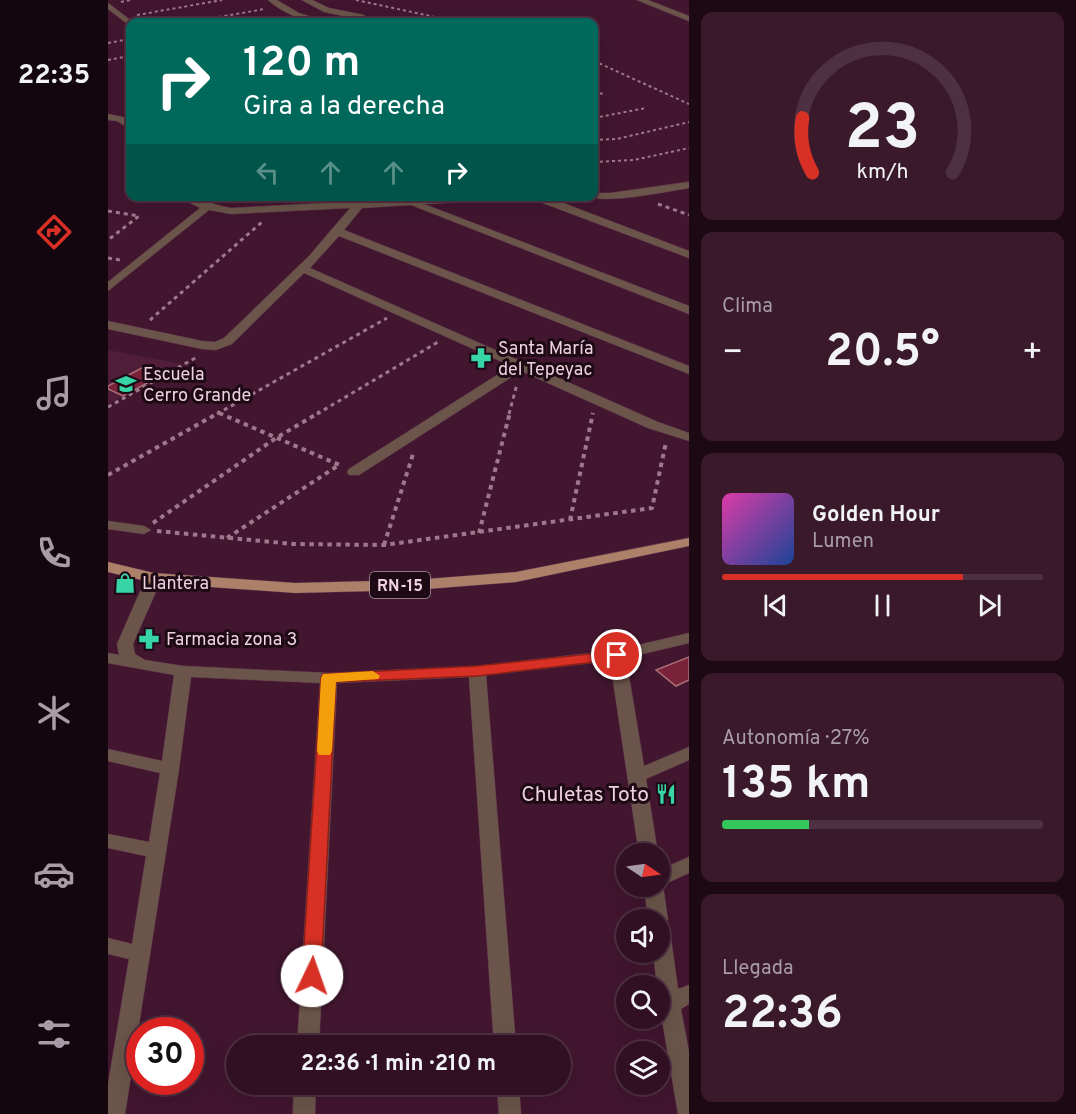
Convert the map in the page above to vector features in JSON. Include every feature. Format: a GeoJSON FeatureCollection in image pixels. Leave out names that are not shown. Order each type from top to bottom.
{"type":"FeatureCollection","features":[{"type":"Feature","properties":{"kind":"main road","name":"RN-15"},"geometry":{"type":"LineString","coordinates":[[108,567],[154,578],[295,588],[414,585],[516,578],[689,542]]}},
{"type":"Feature","properties":{"kind":"street"},"geometry":{"type":"LineString","coordinates":[[272,0],[296,15],[308,18]]}},
{"type":"Feature","properties":{"kind":"street"},"geometry":{"type":"LineString","coordinates":[[306,0],[327,10],[362,18]]}},
{"type":"Feature","properties":{"kind":"street"},"geometry":{"type":"LineString","coordinates":[[641,0],[689,19]]}},
{"type":"Feature","properties":{"kind":"street"},"geometry":{"type":"LineString","coordinates":[[108,5],[126,21]]}},
{"type":"Feature","properties":{"kind":"street"},"geometry":{"type":"LineString","coordinates":[[671,12],[689,8]]}},
{"type":"Feature","properties":{"kind":"street"},"geometry":{"type":"LineString","coordinates":[[108,117],[120,119],[126,123]]}},
{"type":"Feature","properties":{"kind":"street"},"geometry":{"type":"LineString","coordinates":[[598,196],[689,185]]}},
{"type":"Feature","properties":{"kind":"street"},"geometry":{"type":"LineString","coordinates":[[193,201],[207,207],[231,211],[434,201]]}},
{"type":"Feature","properties":{"kind":"street"},"geometry":{"type":"LineString","coordinates":[[547,201],[689,255]]}},
{"type":"Feature","properties":{"kind":"street"},"geometry":{"type":"LineString","coordinates":[[411,203],[689,310]]}},
{"type":"Feature","properties":{"kind":"street"},"geometry":{"type":"LineString","coordinates":[[108,325],[216,346],[228,340],[304,269],[339,232],[359,204]]}},
{"type":"Feature","properties":{"kind":"street"},"geometry":{"type":"LineString","coordinates":[[108,288],[207,207]]}},
{"type":"Feature","properties":{"kind":"street"},"geometry":{"type":"LineString","coordinates":[[339,232],[689,370]]}},
{"type":"Feature","properties":{"kind":"street"},"geometry":{"type":"LineString","coordinates":[[304,269],[521,366],[669,430],[689,436]]}},
{"type":"Feature","properties":{"kind":"street"},"geometry":{"type":"LineString","coordinates":[[354,472],[521,366]]}},
{"type":"Feature","properties":{"kind":"street"},"geometry":{"type":"LineString","coordinates":[[108,525],[144,530]]}},
{"type":"Feature","properties":{"kind":"street"},"geometry":{"type":"LineString","coordinates":[[141,665],[127,656],[125,644],[154,578]]}},
{"type":"Feature","properties":{"kind":"street"},"geometry":{"type":"LineString","coordinates":[[108,658],[183,671],[329,678],[477,671],[617,655],[689,638]]}},
{"type":"Feature","properties":{"kind":"street"},"geometry":{"type":"LineString","coordinates":[[617,655],[647,843]]}},
{"type":"Feature","properties":{"kind":"street"},"geometry":{"type":"LineString","coordinates":[[114,1114],[114,1076],[157,851],[183,671]]}},
{"type":"Feature","properties":{"kind":"street"},"geometry":{"type":"LineString","coordinates":[[477,671],[504,1035]]}},
{"type":"Feature","properties":{"kind":"street"},"geometry":{"type":"LineString","coordinates":[[309,1035],[329,678]]}},
{"type":"Feature","properties":{"kind":"street"},"geometry":{"type":"LineString","coordinates":[[636,776],[689,753]]}},
{"type":"Feature","properties":{"kind":"street"},"geometry":{"type":"LineString","coordinates":[[108,756],[170,769]]}},
{"type":"Feature","properties":{"kind":"street"},"geometry":{"type":"LineString","coordinates":[[108,841],[157,851]]}},
{"type":"Feature","properties":{"kind":"street"},"geometry":{"type":"LineString","coordinates":[[670,874],[689,864]]}},
{"type":"Feature","properties":{"kind":"street"},"geometry":{"type":"LineString","coordinates":[[108,946],[139,954]]}},
{"type":"Feature","properties":{"kind":"street"},"geometry":{"type":"LineString","coordinates":[[689,993],[670,1005],[689,1113]]}},
{"type":"Feature","properties":{"kind":"street"},"geometry":{"type":"LineString","coordinates":[[304,1114],[305,1095]]}},
{"type":"Feature","properties":{"kind":"street"},"geometry":{"type":"LineString","coordinates":[[509,1095],[510,1114]]}},
{"type":"Feature","properties":{"kind":"path"},"geometry":{"type":"LineString","coordinates":[[123,18],[222,0]]}},
{"type":"Feature","properties":{"kind":"path"},"geometry":{"type":"LineString","coordinates":[[356,0],[434,18]]}},
{"type":"Feature","properties":{"kind":"path"},"geometry":{"type":"LineString","coordinates":[[212,18],[280,6]]}},
{"type":"Feature","properties":{"kind":"path"},"geometry":{"type":"LineString","coordinates":[[108,43],[126,40]]}},
{"type":"Feature","properties":{"kind":"path"},"geometry":{"type":"LineString","coordinates":[[108,60],[126,57]]}},
{"type":"Feature","properties":{"kind":"path"},"geometry":{"type":"LineString","coordinates":[[598,63],[689,104]]}},
{"type":"Feature","properties":{"kind":"path"},"geometry":{"type":"LineString","coordinates":[[598,94],[604,93]]}},
{"type":"Feature","properties":{"kind":"path"},"geometry":{"type":"LineString","coordinates":[[598,117],[646,108]]}},
{"type":"Feature","properties":{"kind":"path"},"geometry":{"type":"LineString","coordinates":[[598,140],[617,139],[689,122]]}},
{"type":"Feature","properties":{"kind":"path"},"geometry":{"type":"LineString","coordinates":[[598,162],[634,160],[689,148]]}},
{"type":"Feature","properties":{"kind":"path"},"geometry":{"type":"LineString","coordinates":[[138,332],[276,210]]}},
{"type":"Feature","properties":{"kind":"path"},"geometry":{"type":"LineString","coordinates":[[108,211],[139,216],[108,240]]}},
{"type":"Feature","properties":{"kind":"path"},"geometry":{"type":"LineString","coordinates":[[108,476],[398,312]]}},
{"type":"Feature","properties":{"kind":"path"},"geometry":{"type":"LineString","coordinates":[[144,530],[276,438],[451,334]]}},
{"type":"Feature","properties":{"kind":"path"},"geometry":{"type":"LineString","coordinates":[[108,407],[216,346]]}},
{"type":"Feature","properties":{"kind":"path"},"geometry":{"type":"LineString","coordinates":[[479,532],[521,366]]}},
{"type":"Feature","properties":{"kind":"path"},"geometry":{"type":"LineString","coordinates":[[570,520],[597,398]]}},
{"type":"Feature","properties":{"kind":"path"},"geometry":{"type":"LineString","coordinates":[[219,413],[354,472]]}},
{"type":"Feature","properties":{"kind":"path"},"geometry":{"type":"LineString","coordinates":[[384,545],[421,430]]}},
{"type":"Feature","properties":{"kind":"path"},"geometry":{"type":"LineString","coordinates":[[144,530],[293,544],[384,545],[652,508],[669,430]]}},
{"type":"Feature","properties":{"kind":"path"},"geometry":{"type":"LineString","coordinates":[[226,538],[339,465]]}},
{"type":"Feature","properties":{"kind":"shaded area","name":"Escuela Cerro Grande"},"geometry":{"type":"Polygon","coordinates":[[[108,350],[181,364],[108,404],[108,350]]]}},
{"type":"Feature","properties":{"kind":"building"},"geometry":{"type":"Polygon","coordinates":[[[147,365],[166,373],[123,396],[108,389],[108,386],[147,365]]]}},
{"type":"Feature","properties":{"kind":"building"},"geometry":{"type":"Polygon","coordinates":[[[689,657],[689,680],[676,686],[656,670],[689,657]]]}},
{"type":"Feature","properties":{"kind":"slow traffic"},"geometry":{"type":"LineString","coordinates":[[324,751],[329,678],[373,676]]}},
{"type":"Feature","properties":{"kind":"place","name":"Santa María del Tepeyac"},"geometry":{"type":"Point","coordinates":[481,358]}},
{"type":"Feature","properties":{"kind":"place","name":"Escuela Cerro Grande"},"geometry":{"type":"Point","coordinates":[126,384]}},
{"type":"Feature","properties":{"kind":"place","name":"Llantera"},"geometry":{"type":"Point","coordinates":[125,583]}},
{"type":"Feature","properties":{"kind":"place","name":"Farmacia zona 3"},"geometry":{"type":"Point","coordinates":[149,639]}},
{"type":"Feature","properties":{"kind":"place","name":"Chuletas Toto"},"geometry":{"type":"Point","coordinates":[666,794]}},
{"type":"Feature","properties":{"kind":"route"},"geometry":{"type":"LineString","coordinates":[[312,976],[329,678],[477,671],[617,655]]}}]}
